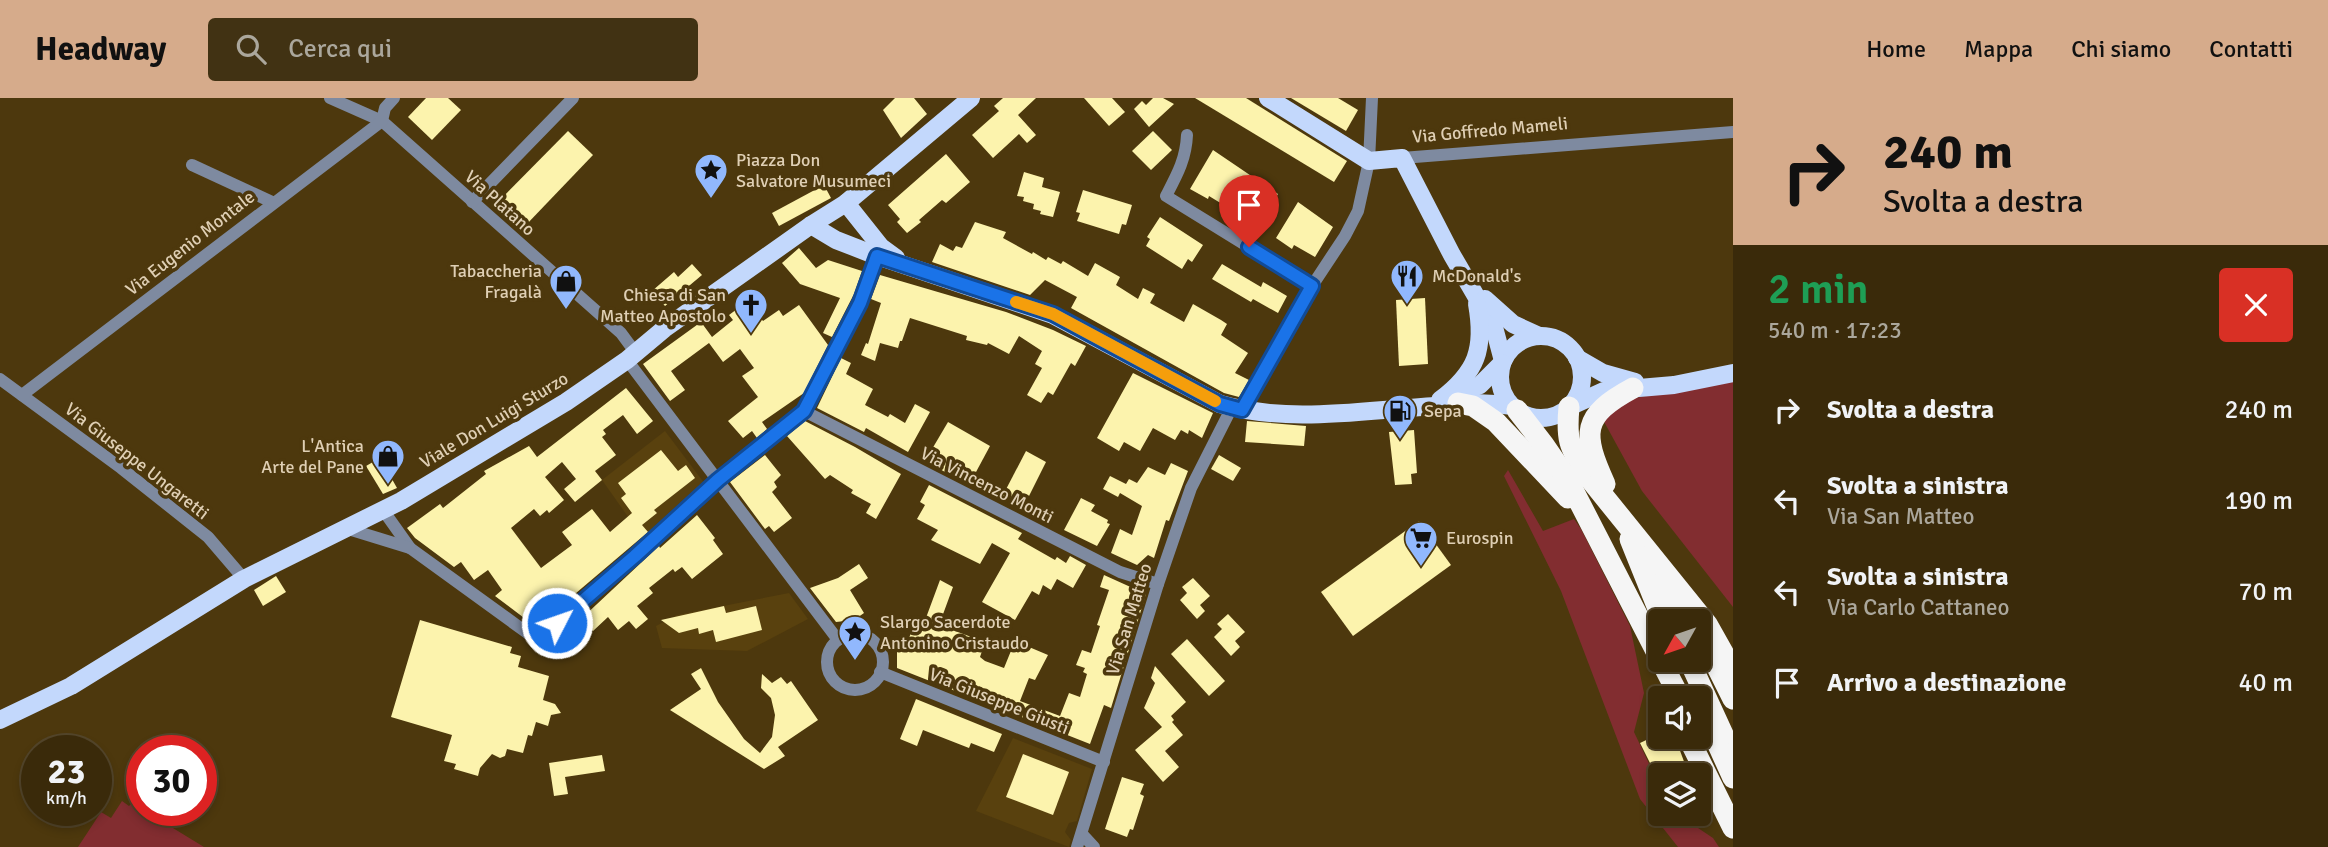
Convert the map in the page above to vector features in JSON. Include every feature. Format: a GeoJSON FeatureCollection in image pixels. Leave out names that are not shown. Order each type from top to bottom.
{"type":"FeatureCollection","features":[{"type":"Feature","properties":{"kind":"highway"},"geometry":{"type":"LineString","coordinates":[[1633,388],[1604,404],[1594,421],[1590,442],[1594,458],[1620,515],[1676,609]]}},
{"type":"Feature","properties":{"kind":"highway"},"geometry":{"type":"LineString","coordinates":[[1449,402],[1473,407],[1496,422],[1568,498],[1594,530]]}},
{"type":"Feature","properties":{"kind":"highway"},"geometry":{"type":"LineString","coordinates":[[1570,407],[1568,437],[1571,449],[1586,473],[1620,515]]}},
{"type":"Feature","properties":{"kind":"highway"},"geometry":{"type":"LineString","coordinates":[[1514,408],[1564,473],[1594,530],[1648,618]]}},
{"type":"Feature","properties":{"kind":"highway"},"geometry":{"type":"LineString","coordinates":[[1660,580],[1667,609]]}},
{"type":"Feature","properties":{"kind":"highway"},"geometry":{"type":"LineString","coordinates":[[1660,580],[1682,609]]}},
{"type":"Feature","properties":{"kind":"highway"},"geometry":{"type":"LineString","coordinates":[[1657,609],[1660,580]]}},
{"type":"Feature","properties":{"kind":"highway"},"geometry":{"type":"LineString","coordinates":[[1660,580],[1713,618],[1733,646]]}},
{"type":"Feature","properties":{"kind":"highway"},"geometry":{"type":"LineString","coordinates":[[1660,580],[1707,624],[1733,670]]}},
{"type":"Feature","properties":{"kind":"highway"},"geometry":{"type":"LineString","coordinates":[[1712,658],[1733,699]]}},
{"type":"Feature","properties":{"kind":"highway"},"geometry":{"type":"LineString","coordinates":[[1694,672],[1733,756]]}},
{"type":"Feature","properties":{"kind":"highway"},"geometry":{"type":"LineString","coordinates":[[1708,672],[1733,726]]}},
{"type":"Feature","properties":{"kind":"highway"},"geometry":{"type":"LineString","coordinates":[[1711,731],[1733,778]]}},
{"type":"Feature","properties":{"kind":"highway"},"geometry":{"type":"LineString","coordinates":[[1694,749],[1733,827]]}},
{"type":"Feature","properties":{"kind":"highway"},"geometry":{"type":"LineString","coordinates":[[1704,749],[1721,787],[1733,827]]}},
{"type":"Feature","properties":{"kind":"highway"},"geometry":{"type":"LineString","coordinates":[[1711,797],[1733,827]]}},
{"type":"Feature","properties":{"kind":"main road","name":"Viale Don Luigi Sturzo"},"geometry":{"type":"LineString","coordinates":[[0,720],[94,673],[244,579],[383,510],[518,433],[846,203],[971,98]]}},
{"type":"Feature","properties":{"kind":"main road"},"geometry":{"type":"LineString","coordinates":[[1268,98],[1369,160]]}},
{"type":"Feature","properties":{"kind":"main road"},"geometry":{"type":"LineString","coordinates":[[1402,158],[1494,327],[1503,362],[1501,386],[1514,408]]}},
{"type":"Feature","properties":{"kind":"main road","name":"Via Goffredo Mameli"},"geometry":{"type":"LineString","coordinates":[[1369,160],[1402,158]]}},
{"type":"Feature","properties":{"kind":"main road"},"geometry":{"type":"LineString","coordinates":[[846,203],[881,247],[901,262]]}},
{"type":"Feature","properties":{"kind":"main road"},"geometry":{"type":"LineString","coordinates":[[811,225],[836,240],[877,256],[1053,314],[1220,404],[1237,408],[1308,415],[1353,414],[1478,401],[1514,408],[1527,416],[1544,418],[1560,414],[1604,391],[1674,385],[1733,373]]}},
{"type":"Feature","properties":{"kind":"main road"},"geometry":{"type":"LineString","coordinates":[[1471,286],[1509,322],[1525,331],[1564,343],[1577,358],[1603,373],[1629,382],[1674,385]]}},
{"type":"Feature","properties":{"kind":"main road"},"geometry":{"type":"LineString","coordinates":[[1449,402],[1477,357],[1481,335],[1471,286]]}},
{"type":"Feature","properties":{"kind":"main road"},"geometry":{"type":"LineString","coordinates":[[1449,402],[1480,385],[1518,343],[1540,336]]}},
{"type":"Feature","properties":{"kind":"main road"},"geometry":{"type":"LineString","coordinates":[[1570,407],[1580,391],[1582,380],[1577,358]]}},
{"type":"Feature","properties":{"kind":"street","name":"Via Platano"},"geometry":{"type":"LineString","coordinates":[[330,98],[382,121],[621,333],[631,356]]}},
{"type":"Feature","properties":{"kind":"street"},"geometry":{"type":"LineString","coordinates":[[382,121],[385,108],[394,98]]}},
{"type":"Feature","properties":{"kind":"street"},"geometry":{"type":"LineString","coordinates":[[472,202],[573,98]]}},
{"type":"Feature","properties":{"kind":"street","name":"Via San Matteo"},"geometry":{"type":"LineString","coordinates":[[1077,847],[1158,584],[1191,488],[1237,408],[1345,236],[1357,211],[1369,160],[1372,98]]}},
{"type":"Feature","properties":{"kind":"street","name":"Via Eugenio Montale"},"geometry":{"type":"LineString","coordinates":[[22,395],[272,202],[382,121]]}},
{"type":"Feature","properties":{"kind":"street","name":"Via Goffredo Mameli"},"geometry":{"type":"LineString","coordinates":[[1402,158],[1733,132]]}},
{"type":"Feature","properties":{"kind":"street"},"geometry":{"type":"LineString","coordinates":[[1187,135],[1182,166],[1166,196],[1312,286]]}},
{"type":"Feature","properties":{"kind":"street"},"geometry":{"type":"LineString","coordinates":[[192,165],[272,202]]}},
{"type":"Feature","properties":{"kind":"street"},"geometry":{"type":"LineString","coordinates":[[383,510],[410,548],[537,640],[718,480],[804,411],[860,303],[877,256]]}},
{"type":"Feature","properties":{"kind":"street"},"geometry":{"type":"LineString","coordinates":[[631,356],[718,480],[838,640]]}},
{"type":"Feature","properties":{"kind":"street","name":"Via Giuseppe Ungaretti"},"geometry":{"type":"LineString","coordinates":[[0,379],[121,468],[208,537],[244,579]]}},
{"type":"Feature","properties":{"kind":"street","name":"Via Vincenzo Monti"},"geometry":{"type":"LineString","coordinates":[[804,411],[1120,572],[1158,584]]}},
{"type":"Feature","properties":{"kind":"street"},"geometry":{"type":"LineString","coordinates":[[345,528],[410,548]]}},
{"type":"Feature","properties":{"kind":"street"},"geometry":{"type":"LineString","coordinates":[[851,634],[865,636],[877,644],[882,658],[880,672],[872,683],[865,687],[851,689],[838,684],[827,665],[829,651],[838,640],[851,634]]}},
{"type":"Feature","properties":{"kind":"street","name":"Via Giuseppe Giusti"},"geometry":{"type":"LineString","coordinates":[[880,672],[1104,762]]}},
{"type":"Feature","properties":{"kind":"street"},"geometry":{"type":"LineString","coordinates":[[1082,834],[1094,847]]}},
{"type":"Feature","properties":{"kind":"shaded area"},"geometry":{"type":"Polygon","coordinates":[[[1733,381],[1733,607],[1642,491],[1602,418],[1623,400],[1733,381]]]}},
{"type":"Feature","properties":{"kind":"shaded area"},"geometry":{"type":"Polygon","coordinates":[[[665,431],[705,484],[643,538],[602,480],[665,431]]]}},
{"type":"Feature","properties":{"kind":"shaded area"},"geometry":{"type":"Polygon","coordinates":[[[1508,470],[1543,531],[1574,519],[1630,626],[1644,693],[1634,732],[1649,763],[1648,809],[1640,799],[1561,591],[1504,476],[1508,470]]]}},
{"type":"Feature","properties":{"kind":"shaded area"},"geometry":{"type":"Polygon","coordinates":[[[789,593],[808,619],[747,651],[662,648],[656,626],[677,615],[789,593]]]}},
{"type":"Feature","properties":{"kind":"shaded area"},"geometry":{"type":"Polygon","coordinates":[[[1013,738],[1092,769],[1077,821],[1069,823],[1065,832],[1071,840],[1069,847],[976,811],[1013,738]]]}},
{"type":"Feature","properties":{"kind":"shaded area"},"geometry":{"type":"Polygon","coordinates":[[[122,801],[126,804],[126,826],[170,826],[204,847],[78,847],[92,826],[112,826],[112,816],[122,801]]]}},
{"type":"Feature","properties":{"kind":"shaded area"},"geometry":{"type":"Polygon","coordinates":[[[1661,826],[1695,826],[1713,838],[1719,847],[1678,847],[1661,826]]]}},
{"type":"Feature","properties":{"kind":"building"},"geometry":{"type":"Polygon","coordinates":[[[426,98],[448,98],[461,110],[432,140],[408,117],[426,98]]]}},
{"type":"Feature","properties":{"kind":"building"},"geometry":{"type":"Polygon","coordinates":[[[895,98],[914,98],[927,114],[901,138],[883,110],[895,98]]]}},
{"type":"Feature","properties":{"kind":"building"},"geometry":{"type":"Polygon","coordinates":[[[1003,98],[1036,98],[1018,115],[1036,135],[1027,143],[1019,134],[993,158],[972,135],[999,111],[994,106],[1003,98]]]}},
{"type":"Feature","properties":{"kind":"building"},"geometry":{"type":"Polygon","coordinates":[[[1084,98],[1112,98],[1125,112],[1109,126],[1084,98]]]}},
{"type":"Feature","properties":{"kind":"building"},"geometry":{"type":"Polygon","coordinates":[[[1153,98],[1163,98],[1174,104],[1149,127],[1134,109],[1142,101],[1146,105],[1153,98]]]}},
{"type":"Feature","properties":{"kind":"building"},"geometry":{"type":"Polygon","coordinates":[[[1195,98],[1246,98],[1347,161],[1334,182],[1195,98]]]}},
{"type":"Feature","properties":{"kind":"building"},"geometry":{"type":"Polygon","coordinates":[[[1291,98],[1338,98],[1358,110],[1346,131],[1291,98]]]}},
{"type":"Feature","properties":{"kind":"building"},"geometry":{"type":"Polygon","coordinates":[[[568,131],[593,155],[525,226],[499,201],[568,131]]]}},
{"type":"Feature","properties":{"kind":"building"},"geometry":{"type":"Polygon","coordinates":[[[1153,131],[1172,150],[1151,170],[1132,151],[1153,131]]]}},
{"type":"Feature","properties":{"kind":"building"},"geometry":{"type":"Polygon","coordinates":[[[1213,150],[1278,194],[1262,219],[1247,210],[1256,195],[1241,186],[1227,207],[1190,189],[1213,150]]]}},
{"type":"Feature","properties":{"kind":"building"},"geometry":{"type":"Polygon","coordinates":[[[946,154],[970,182],[946,203],[942,200],[907,233],[888,205],[946,154]]]}},
{"type":"Feature","properties":{"kind":"building"},"geometry":{"type":"Polygon","coordinates":[[[1024,172],[1044,178],[1042,187],[1060,192],[1053,217],[1040,214],[1041,211],[1033,209],[1034,204],[1017,196],[1024,172]]]}},
{"type":"Feature","properties":{"kind":"building"},"geometry":{"type":"Polygon","coordinates":[[[824,185],[831,198],[779,226],[772,213],[824,185]]]}},
{"type":"Feature","properties":{"kind":"building"},"geometry":{"type":"Polygon","coordinates":[[[1083,190],[1132,205],[1126,225],[1122,224],[1119,234],[1077,221],[1080,213],[1076,212],[1083,190]]]}},
{"type":"Feature","properties":{"kind":"building"},"geometry":{"type":"Polygon","coordinates":[[[1298,202],[1333,227],[1315,257],[1294,245],[1292,249],[1276,238],[1298,202]]]}},
{"type":"Feature","properties":{"kind":"building"},"geometry":{"type":"Polygon","coordinates":[[[1160,217],[1203,245],[1192,262],[1188,259],[1182,269],[1146,246],[1150,239],[1147,237],[1160,217]]]}},
{"type":"Feature","properties":{"kind":"building"},"geometry":{"type":"Polygon","coordinates":[[[975,222],[1006,232],[1003,238],[1032,254],[1033,252],[1046,260],[1048,257],[1061,264],[1063,261],[1088,276],[1095,263],[1120,277],[1116,285],[1138,299],[1143,288],[1155,294],[1150,303],[1184,322],[1193,304],[1221,320],[1227,324],[1221,335],[1248,353],[1235,373],[1249,380],[1239,397],[1224,393],[1071,308],[1077,297],[1045,280],[1030,295],[932,262],[940,244],[953,251],[956,246],[962,248],[975,222]]]}},
{"type":"Feature","properties":{"kind":"building"},"geometry":{"type":"Polygon","coordinates":[[[799,248],[816,268],[828,260],[862,271],[854,294],[832,337],[823,333],[840,298],[800,284],[782,263],[799,248]]]}},
{"type":"Feature","properties":{"kind":"building"},"geometry":{"type":"Polygon","coordinates":[[[692,264],[702,275],[665,306],[652,291],[674,272],[678,277],[692,264]]]}},
{"type":"Feature","properties":{"kind":"building"},"geometry":{"type":"Polygon","coordinates":[[[1222,264],[1261,287],[1263,282],[1287,296],[1278,313],[1253,299],[1251,302],[1212,279],[1222,264]]]}},
{"type":"Feature","properties":{"kind":"building"},"geometry":{"type":"Polygon","coordinates":[[[880,275],[1006,312],[1086,346],[1075,366],[1071,363],[1053,395],[1048,392],[1041,403],[1027,395],[1042,368],[1035,364],[1042,351],[1019,336],[1009,354],[988,343],[987,345],[966,340],[967,336],[910,318],[898,348],[880,343],[875,361],[861,355],[866,343],[868,344],[881,303],[871,299],[880,275]]]}},
{"type":"Feature","properties":{"kind":"building"},"geometry":{"type":"Polygon","coordinates":[[[1425,298],[1428,364],[1399,366],[1396,300],[1425,298]]]}},
{"type":"Feature","properties":{"kind":"building"},"geometry":{"type":"Polygon","coordinates":[[[799,305],[828,345],[804,393],[762,422],[767,429],[757,438],[752,431],[743,438],[728,421],[758,397],[742,376],[754,368],[740,349],[723,362],[709,343],[671,371],[685,390],[670,401],[643,364],[701,322],[712,337],[733,320],[729,315],[741,306],[744,311],[751,306],[763,321],[779,310],[783,316],[799,305]]]}},
{"type":"Feature","properties":{"kind":"building"},"geometry":{"type":"Polygon","coordinates":[[[841,358],[851,363],[846,374],[873,389],[865,405],[905,423],[915,404],[930,412],[908,452],[866,428],[864,432],[817,408],[841,358]]]}},
{"type":"Feature","properties":{"kind":"building"},"geometry":{"type":"Polygon","coordinates":[[[1133,373],[1213,413],[1202,438],[1189,430],[1188,434],[1181,430],[1175,440],[1153,428],[1140,451],[1124,442],[1119,451],[1097,438],[1133,373]]]}},
{"type":"Feature","properties":{"kind":"building"},"geometry":{"type":"Polygon","coordinates":[[[626,388],[653,421],[637,434],[623,415],[603,430],[606,434],[602,437],[616,455],[595,471],[602,480],[575,502],[564,489],[576,479],[562,462],[545,477],[564,500],[549,513],[547,510],[540,516],[534,509],[511,528],[541,568],[572,545],[562,532],[592,509],[610,532],[632,513],[621,498],[626,494],[618,483],[661,450],[678,471],[686,465],[695,478],[654,510],[657,513],[642,525],[648,532],[536,627],[495,596],[502,590],[488,570],[474,580],[461,562],[454,567],[415,538],[407,528],[440,504],[443,508],[486,474],[484,471],[529,446],[537,457],[626,388]]]}},
{"type":"Feature","properties":{"kind":"building"},"geometry":{"type":"Polygon","coordinates":[[[805,421],[901,474],[876,519],[866,513],[871,504],[851,493],[853,490],[830,475],[825,479],[787,436],[805,421]]]}},
{"type":"Feature","properties":{"kind":"building"},"geometry":{"type":"Polygon","coordinates":[[[1247,421],[1306,426],[1304,446],[1245,442],[1247,421]]]}},
{"type":"Feature","properties":{"kind":"building"},"geometry":{"type":"Polygon","coordinates":[[[948,422],[990,446],[969,485],[925,461],[948,422]]]}},
{"type":"Feature","properties":{"kind":"building"},"geometry":{"type":"Polygon","coordinates":[[[1414,430],[1417,473],[1411,474],[1412,484],[1395,485],[1389,432],[1414,430]]]}},
{"type":"Feature","properties":{"kind":"building"},"geometry":{"type":"Polygon","coordinates":[[[1026,451],[1046,462],[1023,508],[1002,497],[1026,451]]]}},
{"type":"Feature","properties":{"kind":"building"},"geometry":{"type":"Polygon","coordinates":[[[765,455],[781,475],[774,482],[777,487],[772,492],[792,518],[774,532],[769,526],[765,529],[730,482],[765,455]]]}},
{"type":"Feature","properties":{"kind":"building"},"geometry":{"type":"Polygon","coordinates":[[[1219,455],[1241,468],[1233,481],[1211,469],[1219,455]]]}},
{"type":"Feature","properties":{"kind":"building"},"geometry":{"type":"Polygon","coordinates":[[[380,458],[397,488],[383,494],[366,466],[380,458]]]}},
{"type":"Feature","properties":{"kind":"building"},"geometry":{"type":"Polygon","coordinates":[[[1171,463],[1188,471],[1169,521],[1166,520],[1154,558],[1148,555],[1137,565],[1111,553],[1120,529],[1132,535],[1142,506],[1120,493],[1118,497],[1103,489],[1110,476],[1126,484],[1129,479],[1137,483],[1148,467],[1165,475],[1171,463]]]}},
{"type":"Feature","properties":{"kind":"building"},"geometry":{"type":"Polygon","coordinates":[[[929,485],[1022,533],[1018,539],[1055,560],[1057,557],[1066,563],[1070,556],[1086,565],[1073,588],[1057,579],[1051,590],[1043,585],[1039,595],[1032,591],[1015,620],[982,602],[1010,553],[992,543],[980,564],[931,540],[938,530],[917,519],[925,505],[920,502],[929,485]]]}},
{"type":"Feature","properties":{"kind":"building"},"geometry":{"type":"Polygon","coordinates":[[[1081,498],[1095,505],[1091,511],[1108,520],[1107,523],[1110,524],[1097,546],[1064,530],[1081,498]]]}},
{"type":"Feature","properties":{"kind":"building"},"geometry":{"type":"Polygon","coordinates":[[[697,515],[715,538],[713,540],[723,554],[692,579],[682,567],[675,572],[673,569],[649,588],[653,593],[637,606],[648,619],[636,629],[629,621],[618,630],[608,617],[593,631],[581,619],[659,546],[660,548],[697,515]]]}},
{"type":"Feature","properties":{"kind":"building"},"geometry":{"type":"Polygon","coordinates":[[[1419,521],[1451,565],[1353,636],[1321,592],[1419,521]]]}},
{"type":"Feature","properties":{"kind":"building"},"geometry":{"type":"Polygon","coordinates":[[[859,564],[868,578],[850,590],[864,613],[854,620],[836,622],[810,588],[838,578],[859,564]]]}},
{"type":"Feature","properties":{"kind":"building"},"geometry":{"type":"Polygon","coordinates":[[[1104,575],[1146,594],[1111,708],[1104,705],[1090,744],[897,668],[897,651],[905,649],[912,630],[920,634],[940,580],[953,587],[942,617],[957,625],[955,631],[985,642],[980,657],[985,661],[1004,668],[1015,641],[1048,655],[1035,680],[1029,678],[1020,701],[1060,716],[1069,693],[1080,697],[1087,674],[1083,672],[1085,668],[1076,665],[1082,650],[1091,653],[1100,626],[1097,625],[1109,590],[1100,587],[1104,575]]]}},
{"type":"Feature","properties":{"kind":"building"},"geometry":{"type":"Polygon","coordinates":[[[276,576],[286,592],[263,606],[254,590],[276,576]]]}},
{"type":"Feature","properties":{"kind":"building"},"geometry":{"type":"Polygon","coordinates":[[[1193,578],[1210,596],[1200,605],[1205,611],[1197,619],[1180,600],[1187,593],[1182,587],[1193,578]]]}},
{"type":"Feature","properties":{"kind":"building"},"geometry":{"type":"Polygon","coordinates":[[[724,606],[726,613],[756,606],[762,630],[716,642],[713,630],[699,634],[698,628],[679,633],[661,620],[724,606]]]}},
{"type":"Feature","properties":{"kind":"building"},"geometry":{"type":"Polygon","coordinates":[[[1228,614],[1245,632],[1235,641],[1240,647],[1231,656],[1214,637],[1222,629],[1217,624],[1228,614]]]}},
{"type":"Feature","properties":{"kind":"building"},"geometry":{"type":"Polygon","coordinates":[[[420,620],[512,647],[510,653],[521,656],[518,667],[549,676],[543,700],[555,704],[561,713],[551,715],[548,726],[536,722],[532,736],[528,735],[523,753],[507,749],[505,756],[500,758],[492,754],[480,768],[478,776],[454,769],[456,764],[444,761],[452,735],[391,717],[420,620]]]}},
{"type":"Feature","properties":{"kind":"building"},"geometry":{"type":"Polygon","coordinates":[[[1187,639],[1225,681],[1209,696],[1171,654],[1187,639]]]}},
{"type":"Feature","properties":{"kind":"building"},"geometry":{"type":"Polygon","coordinates":[[[1155,666],[1186,702],[1171,716],[1174,720],[1172,722],[1183,735],[1165,751],[1179,767],[1163,782],[1135,750],[1162,727],[1144,708],[1155,683],[1151,678],[1155,666]]]}},
{"type":"Feature","properties":{"kind":"building"},"geometry":{"type":"Polygon","coordinates":[[[701,668],[718,702],[744,739],[760,753],[772,737],[775,715],[771,698],[761,688],[762,674],[772,683],[781,677],[787,684],[791,681],[818,720],[778,747],[785,756],[764,769],[670,710],[701,689],[691,674],[701,668]]]}},
{"type":"Feature","properties":{"kind":"building"},"geometry":{"type":"Polygon","coordinates":[[[916,699],[1002,734],[994,752],[971,743],[969,748],[923,730],[917,746],[900,739],[916,699]]]}},
{"type":"Feature","properties":{"kind":"building"},"geometry":{"type":"Polygon","coordinates":[[[1648,739],[1648,749],[1679,749],[1685,763],[1650,763],[1640,743],[1648,739]]]}},
{"type":"Feature","properties":{"kind":"building"},"geometry":{"type":"Polygon","coordinates":[[[1023,754],[1069,772],[1053,815],[1006,797],[1023,754]]]}},
{"type":"Feature","properties":{"kind":"building"},"geometry":{"type":"Polygon","coordinates":[[[602,755],[605,771],[565,777],[568,794],[554,796],[549,763],[602,755]]]}},
{"type":"Feature","properties":{"kind":"building"},"geometry":{"type":"Polygon","coordinates":[[[1122,777],[1144,784],[1140,794],[1144,796],[1133,830],[1130,829],[1127,837],[1105,829],[1122,777]]]}},
{"type":"Feature","properties":{"kind":"slow traffic"},"geometry":{"type":"LineString","coordinates":[[1016,302],[1053,314],[1215,401]]}},
{"type":"Feature","properties":{"kind":"place","name":"Piazza Don Salvatore Musumeci"},"geometry":{"type":"Point","coordinates":[711,200]}},
{"type":"Feature","properties":{"kind":"place","name":"McDonald's"},"geometry":{"type":"Point","coordinates":[1407,306]}},
{"type":"Feature","properties":{"kind":"place","name":"Tabaccheria Fragalà"},"geometry":{"type":"Point","coordinates":[566,311]}},
{"type":"Feature","properties":{"kind":"place","name":"Chiesa di San Matteo Apostolo"},"geometry":{"type":"Point","coordinates":[751,335]}},
{"type":"Feature","properties":{"kind":"place","name":"Sepa"},"geometry":{"type":"Point","coordinates":[1400,441]}},
{"type":"Feature","properties":{"kind":"place","name":"L'Antica Arte del Pane"},"geometry":{"type":"Point","coordinates":[388,486]}},
{"type":"Feature","properties":{"kind":"place","name":"Eurospin"},"geometry":{"type":"Point","coordinates":[1421,568]}},
{"type":"Feature","properties":{"kind":"place","name":"Slargo Sacerdote Antonino Cristaudo"},"geometry":{"type":"Point","coordinates":[855,662]}},
{"type":"Feature","properties":{"kind":"route"},"geometry":{"type":"LineString","coordinates":[[557,623],[718,480],[804,411],[860,303],[877,256],[1053,314],[1220,404],[1242,410],[1312,286],[1249,247]]}}]}
